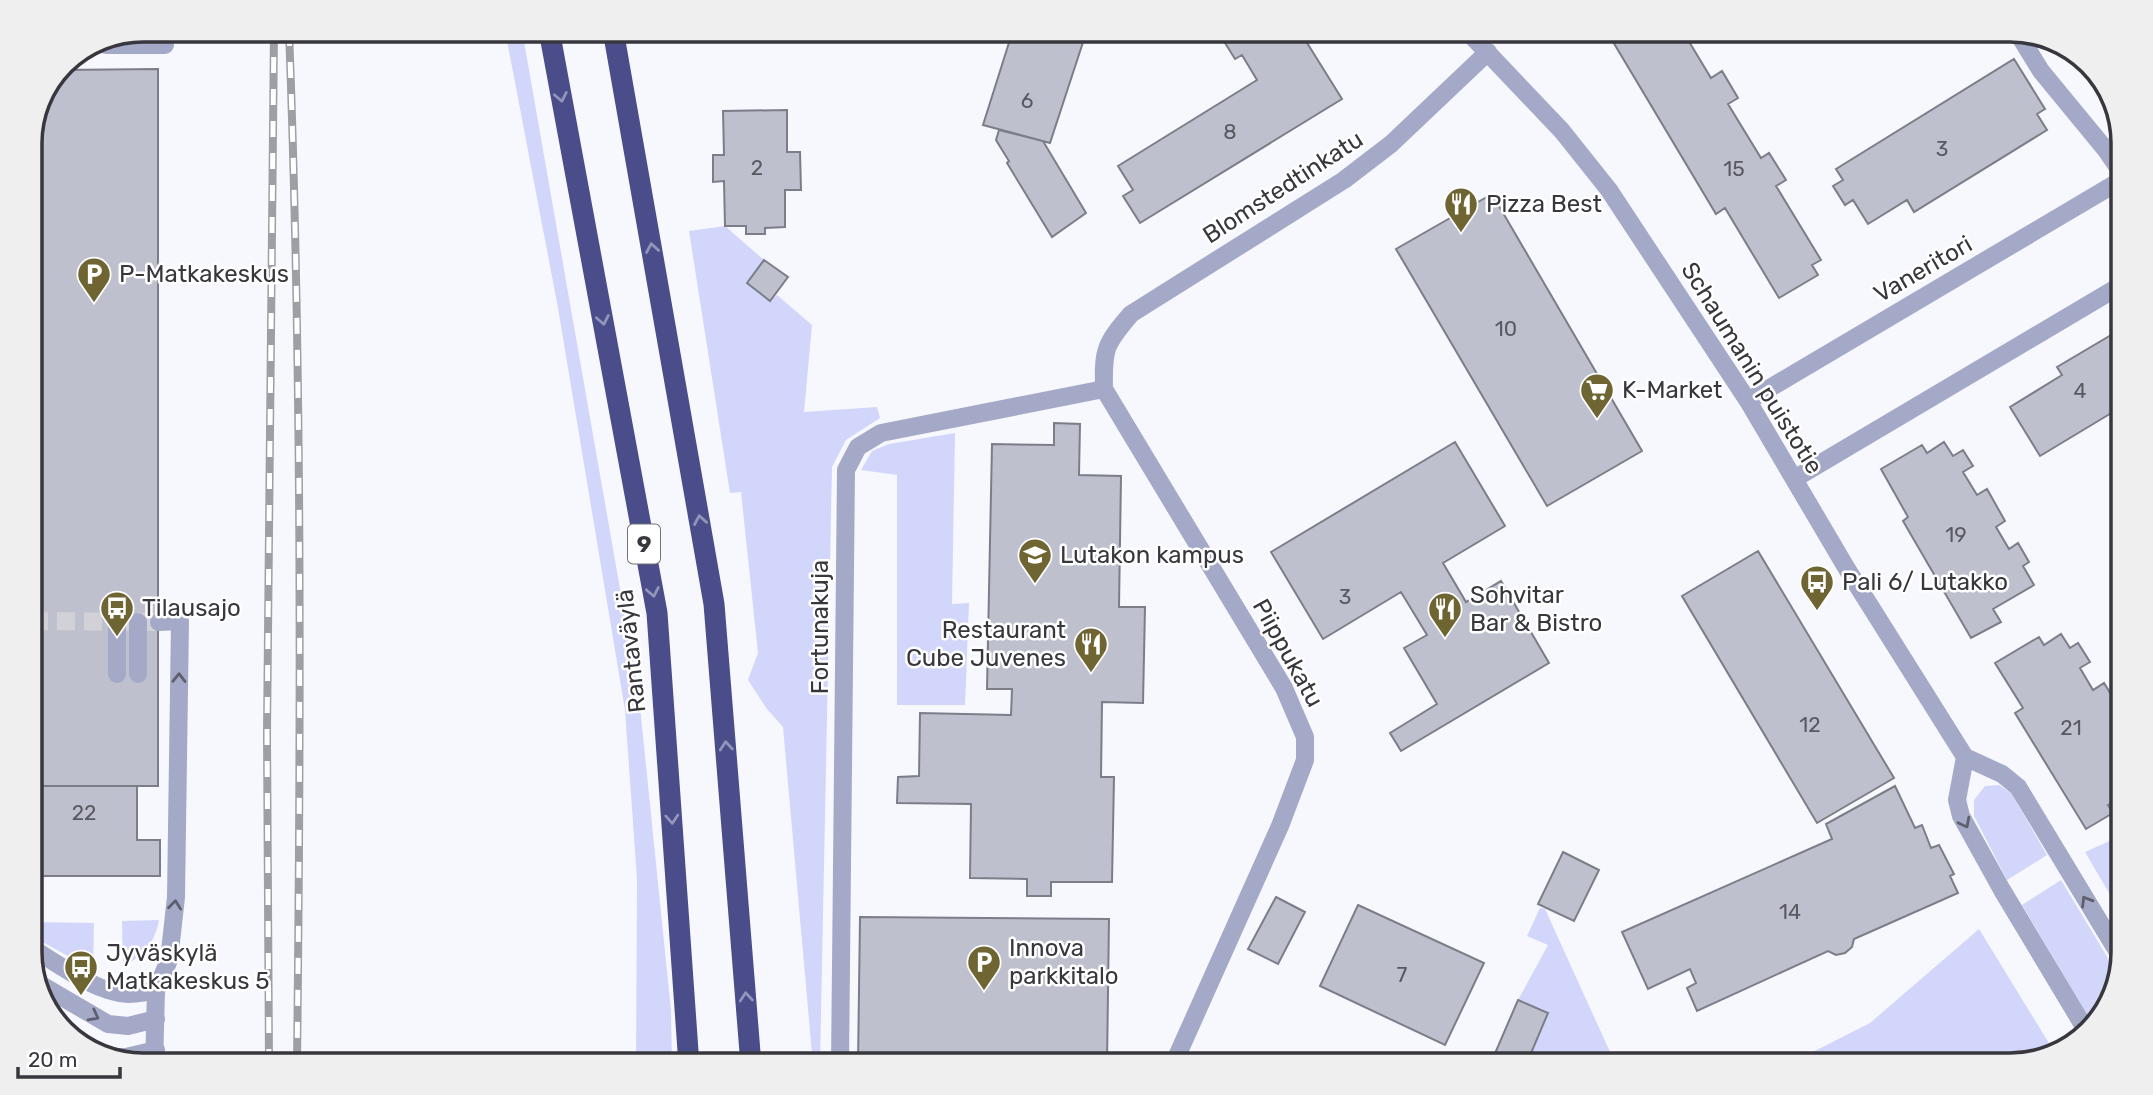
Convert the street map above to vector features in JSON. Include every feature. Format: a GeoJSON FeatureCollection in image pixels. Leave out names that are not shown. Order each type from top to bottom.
{"type":"FeatureCollection","features":[{"type":"Feature","properties":{"kind":"highway","name":"Rantaväylä"},"geometry":{"type":"LineString","coordinates":[[551,42],[657,613],[688,1053]]}},
{"type":"Feature","properties":{"kind":"highway"},"geometry":{"type":"LineString","coordinates":[[615,42],[714,604],[750,1053]]}},
{"type":"Feature","properties":{"kind":"street","name":"Schaumanin puistotie"},"geometry":{"type":"LineString","coordinates":[[1478,42],[1562,131],[1609,190],[1748,401],[1847,569],[1965,757]]}},
{"type":"Feature","properties":{"kind":"street"},"geometry":{"type":"LineString","coordinates":[[2024,43],[2041,71],[2111,158]]}},
{"type":"Feature","properties":{"kind":"street"},"geometry":{"type":"LineString","coordinates":[[120,45],[165,45]]}},
{"type":"Feature","properties":{"kind":"street","name":"Blomstedtinkatu"},"geometry":{"type":"LineString","coordinates":[[1103,356],[1112,336],[1131,314],[1345,180],[1410,127],[1488,52]]}},
{"type":"Feature","properties":{"kind":"street"},"geometry":{"type":"LineString","coordinates":[[2106,150],[2111,147]]}},
{"type":"Feature","properties":{"kind":"street","name":"Vaneritori"},"geometry":{"type":"LineString","coordinates":[[1748,401],[2111,184]]}},
{"type":"Feature","properties":{"kind":"street"},"geometry":{"type":"LineString","coordinates":[[1794,479],[2111,291]]}},
{"type":"Feature","properties":{"kind":"street","name":"Piippukatu"},"geometry":{"type":"LineString","coordinates":[[1103,356],[1104,389],[1284,688],[1305,737],[1305,760],[1280,826],[1177,1053]]}},
{"type":"Feature","properties":{"kind":"street","name":"Fortunakuja"},"geometry":{"type":"LineString","coordinates":[[840,1053],[846,470],[859,447],[881,433],[1104,389]]}},
{"type":"Feature","properties":{"kind":"street"},"geometry":{"type":"LineString","coordinates":[[155,1053],[156,990],[169,960],[176,897],[180,621],[159,622]]}},
{"type":"Feature","properties":{"kind":"street"},"geometry":{"type":"LineString","coordinates":[[117,622],[117,674]]}},
{"type":"Feature","properties":{"kind":"street"},"geometry":{"type":"LineString","coordinates":[[138,622],[138,674]]}},
{"type":"Feature","properties":{"kind":"street"},"geometry":{"type":"LineString","coordinates":[[2081,1022],[1961,816],[1957,800],[1965,757],[2002,774],[2018,787],[2111,941]]}},
{"type":"Feature","properties":{"kind":"street"},"geometry":{"type":"LineString","coordinates":[[42,954],[85,980],[108,989],[128,994],[156,990]]}},
{"type":"Feature","properties":{"kind":"street"},"geometry":{"type":"LineString","coordinates":[[49,990],[108,1024],[128,1026],[156,1019]]}},
{"type":"Feature","properties":{"kind":"shaded area"},"geometry":{"type":"Polygon","coordinates":[[[507,42],[524,42],[639,697],[671,1010],[672,1053],[636,1053],[637,879],[625,710],[558,308],[507,42]]]}},
{"type":"Feature","properties":{"kind":"shaded area"},"geometry":{"type":"Polygon","coordinates":[[[725,226],[764,260],[747,283],[770,301],[777,295],[812,325],[804,412],[877,407],[880,418],[846,440],[832,467],[820,1053],[812,1053],[783,727],[748,680],[758,653],[741,492],[730,493],[689,231],[725,226]]]}},
{"type":"Feature","properties":{"kind":"shaded area"},"geometry":{"type":"Polygon","coordinates":[[[955,433],[952,604],[969,603],[965,705],[897,705],[897,475],[861,470],[872,451],[889,444],[955,433]]]}},
{"type":"Feature","properties":{"kind":"shaded area"},"geometry":{"type":"Polygon","coordinates":[[[1999,785],[2011,793],[2047,855],[2007,880],[1974,816],[1974,800],[1985,786],[1999,785]]]}},
{"type":"Feature","properties":{"kind":"shaded area"},"geometry":{"type":"Polygon","coordinates":[[[2111,840],[2111,896],[2085,852],[2111,840]]]}},
{"type":"Feature","properties":{"kind":"shaded area"},"geometry":{"type":"Polygon","coordinates":[[[2061,880],[2110,962],[2101,997],[2088,1016],[2022,905],[2061,880]]]}},
{"type":"Feature","properties":{"kind":"shaded area"},"geometry":{"type":"Polygon","coordinates":[[[1540,908],[1545,909],[1611,1053],[1531,1053],[1548,1013],[1518,1000],[1548,945],[1527,936],[1540,908]]]}},
{"type":"Feature","properties":{"kind":"shaded area"},"geometry":{"type":"Polygon","coordinates":[[[159,920],[155,935],[147,948],[123,967],[122,921],[159,920]]]}},
{"type":"Feature","properties":{"kind":"shaded area"},"geometry":{"type":"Polygon","coordinates":[[[42,922],[94,923],[93,970],[42,942],[42,922]]]}},
{"type":"Feature","properties":{"kind":"shaded area"},"geometry":{"type":"Polygon","coordinates":[[[1979,929],[2050,1045],[2036,1050],[2010,1053],[1811,1053],[1870,1023],[1979,929]]]}},
{"type":"Feature","properties":{"kind":"building"},"geometry":{"type":"Polygon","coordinates":[[[1009,42],[1083,42],[1050,143],[983,125],[1009,42]]]}},
{"type":"Feature","properties":{"kind":"building"},"geometry":{"type":"Polygon","coordinates":[[[1224,42],[1306,42],[1342,99],[1140,223],[1123,196],[1133,190],[1118,166],[1257,80],[1242,55],[1235,59],[1224,42]]]}},
{"type":"Feature","properties":{"kind":"building"},"geometry":{"type":"Polygon","coordinates":[[[1613,42],[1689,42],[1711,78],[1722,71],[1738,98],[1728,104],[1761,158],[1769,153],[1786,180],[1776,186],[1821,260],[1812,265],[1818,275],[1779,298],[1725,208],[1716,214],[1613,42]]]}},
{"type":"Feature","properties":{"kind":"building"},"geometry":{"type":"Polygon","coordinates":[[[2014,59],[2045,109],[2037,114],[2047,130],[1914,212],[1907,200],[1868,224],[1853,200],[1845,205],[1833,186],[1843,180],[1836,169],[2014,59]]]}},
{"type":"Feature","properties":{"kind":"building","name":"P-Matkakeskus"},"geometry":{"type":"Polygon","coordinates":[[[158,69],[158,786],[42,786],[42,136],[50,104],[59,87],[74,70],[158,69]]]}},
{"type":"Feature","properties":{"kind":"building"},"geometry":{"type":"Polygon","coordinates":[[[787,110],[787,152],[800,152],[801,190],[785,190],[785,227],[765,228],[765,234],[746,234],[746,226],[725,226],[724,181],[713,182],[713,155],[724,155],[723,111],[787,110]]]}},
{"type":"Feature","properties":{"kind":"building"},"geometry":{"type":"Polygon","coordinates":[[[999,130],[1043,141],[1086,213],[1052,237],[1007,163],[1009,161],[996,140],[999,130]]]}},
{"type":"Feature","properties":{"kind":"building"},"geometry":{"type":"Polygon","coordinates":[[[1492,194],[1642,451],[1547,506],[1396,249],[1492,194]]]}},
{"type":"Feature","properties":{"kind":"building"},"geometry":{"type":"Polygon","coordinates":[[[764,260],[788,277],[770,301],[747,283],[764,260]]]}},
{"type":"Feature","properties":{"kind":"building"},"geometry":{"type":"Polygon","coordinates":[[[2111,335],[2111,413],[2040,456],[2010,407],[2062,375],[2057,367],[2111,335]]]}},
{"type":"Feature","properties":{"kind":"building"},"geometry":{"type":"Polygon","coordinates":[[[1054,423],[1080,424],[1079,475],[1121,476],[1119,607],[1145,607],[1143,703],[1102,702],[1101,777],[1114,777],[1112,882],[1051,882],[1051,896],[1027,896],[1027,879],[970,878],[971,804],[897,803],[898,777],[919,776],[920,713],[1011,715],[1012,689],[987,689],[992,444],[1054,445],[1054,423]]]}},
{"type":"Feature","properties":{"kind":"building"},"geometry":{"type":"Polygon","coordinates":[[[1455,442],[1505,526],[1443,563],[1466,602],[1501,581],[1549,663],[1401,751],[1390,733],[1437,704],[1404,648],[1427,635],[1401,592],[1323,639],[1271,552],[1455,442]]]}},
{"type":"Feature","properties":{"kind":"building"},"geometry":{"type":"Polygon","coordinates":[[[1944,442],[1953,456],[1963,450],[1973,466],[1963,472],[1977,495],[1987,489],[2005,521],[1996,527],[2009,549],[2018,543],[2029,562],[2023,566],[2034,585],[1993,609],[2001,622],[1971,638],[1903,521],[1908,517],[1881,469],[1922,445],[1927,453],[1944,442]]]}},
{"type":"Feature","properties":{"kind":"building"},"geometry":{"type":"Polygon","coordinates":[[[1758,551],[1894,778],[1817,823],[1682,596],[1758,551]]]}},
{"type":"Feature","properties":{"kind":"building"},"geometry":{"type":"Polygon","coordinates":[[[2061,634],[2070,648],[2078,643],[2090,662],[2080,668],[2093,690],[2104,683],[2111,694],[2111,803],[2108,805],[2111,814],[2086,829],[2015,713],[2023,708],[1995,663],[2039,637],[2044,645],[2061,634]]]}},
{"type":"Feature","properties":{"kind":"building"},"geometry":{"type":"Polygon","coordinates":[[[42,786],[137,786],[137,840],[160,840],[160,876],[42,876],[42,786]]]}},
{"type":"Feature","properties":{"kind":"building"},"geometry":{"type":"Polygon","coordinates":[[[1895,786],[1915,828],[1922,825],[1931,848],[1939,845],[1954,874],[1950,876],[1958,893],[1854,939],[1852,947],[1845,953],[1836,955],[1828,951],[1697,1011],[1687,988],[1696,983],[1690,969],[1648,989],[1622,932],[1832,839],[1826,824],[1895,786]]]}},
{"type":"Feature","properties":{"kind":"building"},"geometry":{"type":"Polygon","coordinates":[[[1563,852],[1599,870],[1574,921],[1538,904],[1563,852]]]}},
{"type":"Feature","properties":{"kind":"building"},"geometry":{"type":"Polygon","coordinates":[[[1276,897],[1305,912],[1278,964],[1248,949],[1276,897]]]}},
{"type":"Feature","properties":{"kind":"building"},"geometry":{"type":"Polygon","coordinates":[[[1358,905],[1484,963],[1445,1045],[1320,986],[1358,905]]]}},
{"type":"Feature","properties":{"kind":"building","name":"Innova parkkitalo"},"geometry":{"type":"Polygon","coordinates":[[[860,917],[1109,919],[1107,1053],[858,1053],[860,917]]]}},
{"type":"Feature","properties":{"kind":"building"},"geometry":{"type":"Polygon","coordinates":[[[1518,1000],[1548,1013],[1531,1053],[1495,1053],[1518,1000]]]}},
{"type":"Feature","properties":{"kind":"tunnel"},"geometry":{"type":"LineString","coordinates":[[42,621],[159,622]]}},
{"type":"Feature","properties":{"kind":"railway"},"geometry":{"type":"LineString","coordinates":[[269,1053],[267,734],[274,42]]}},
{"type":"Feature","properties":{"kind":"railway"},"geometry":{"type":"LineString","coordinates":[[289,42],[299,548],[297,1053]]}},
{"type":"Feature","properties":{"kind":"place","name":"Pizza Best"},"geometry":{"type":"Point","coordinates":[1461,234]}},
{"type":"Feature","properties":{"kind":"place","name":"P-Matkakeskus"},"geometry":{"type":"Point","coordinates":[94,304]}},
{"type":"Feature","properties":{"kind":"place","name":"K-Market"},"geometry":{"type":"Point","coordinates":[1597,420]}},
{"type":"Feature","properties":{"kind":"place","name":"Lutakon kampus"},"geometry":{"type":"Point","coordinates":[1035,585]}},
{"type":"Feature","properties":{"kind":"place","name":"Pali 6/ Lutakko"},"geometry":{"type":"Point","coordinates":[1817,612]}},
{"type":"Feature","properties":{"kind":"place","name":"Tilausajo"},"geometry":{"type":"Point","coordinates":[117,638]}},
{"type":"Feature","properties":{"kind":"place","name":"Sohvitar Bar & Bistro"},"geometry":{"type":"Point","coordinates":[1445,639]}},
{"type":"Feature","properties":{"kind":"place","name":"Restaurant Cube Juvenes"},"geometry":{"type":"Point","coordinates":[1091,674]}},
{"type":"Feature","properties":{"kind":"place","name":"Innova parkkitalo"},"geometry":{"type":"Point","coordinates":[984,992]}},
{"type":"Feature","properties":{"kind":"place","name":"Jyväskylä Matkakeskus 5"},"geometry":{"type":"Point","coordinates":[81,997]}}]}
